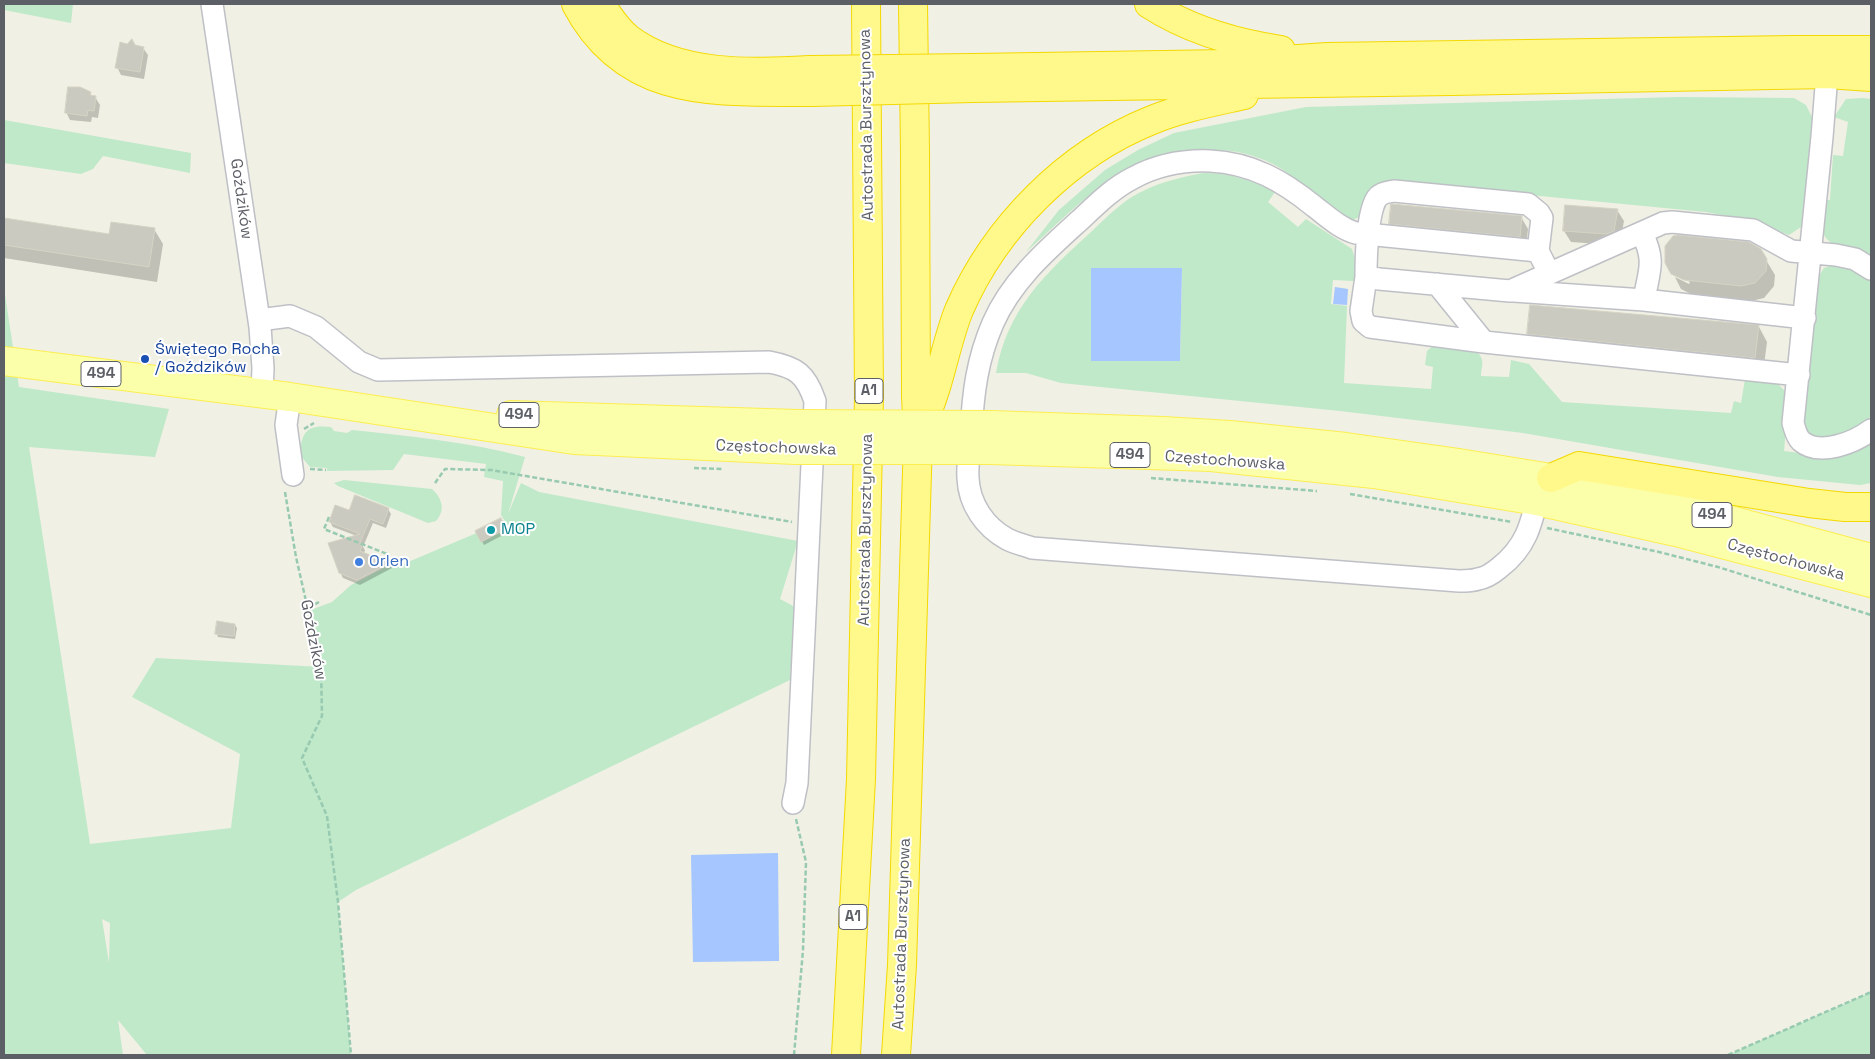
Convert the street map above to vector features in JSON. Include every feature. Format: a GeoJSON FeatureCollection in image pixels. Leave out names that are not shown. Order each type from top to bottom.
{"type":"FeatureCollection","features":[{"type":"Feature","properties":{"kind":"highway"},"geometry":{"type":"LineString","coordinates":[[576,4],[604,44],[627,64],[675,83],[722,91],[812,81],[973,78],[1451,82],[1827,74],[1871,76]]}},
{"type":"Feature","properties":{"kind":"highway"},"geometry":{"type":"LineString","coordinates":[[600,4],[628,38],[646,50],[666,58],[685,64],[724,70],[762,72],[812,81]]}},
{"type":"Feature","properties":{"kind":"highway","name":"Autostrada Bursztynowa"},"geometry":{"type":"LineString","coordinates":[[846,1055],[861,779],[870,396],[866,4]]}},
{"type":"Feature","properties":{"kind":"highway","name":"Autostrada Bursztynowa"},"geometry":{"type":"LineString","coordinates":[[896,1055],[903,956],[918,439],[916,396],[916,160],[913,4]]}},
{"type":"Feature","properties":{"kind":"highway"},"geometry":{"type":"LineString","coordinates":[[1149,4],[1166,15],[1222,37],[1255,46],[1327,57]]}},
{"type":"Feature","properties":{"kind":"highway"},"geometry":{"type":"LineString","coordinates":[[973,78],[1327,57],[1871,50]]}},
{"type":"Feature","properties":{"kind":"highway"},"geometry":{"type":"LineString","coordinates":[[918,439],[936,388],[947,341],[972,282],[1010,226],[1056,180],[1084,157],[1152,120],[1213,102],[1296,82]]}},
{"type":"Feature","properties":{"kind":"highway"},"geometry":{"type":"LineString","coordinates":[[1540,495],[1578,466],[1809,503],[1845,507],[1871,507]]}},
{"type":"Feature","properties":{"kind":"main road","name":"494"},"geometry":{"type":"LineString","coordinates":[[4,361],[262,394]]}},
{"type":"Feature","properties":{"kind":"main road","name":"Częstochowska"},"geometry":{"type":"LineString","coordinates":[[262,394],[390,412],[797,437],[990,438],[1163,431],[1346,446],[1540,495],[1871,583]]}},
{"type":"Feature","properties":{"kind":"main road","name":"Częstochowska"},"geometry":{"type":"LineString","coordinates":[[1540,495],[1675,505],[1871,558]]}},
{"type":"Feature","properties":{"kind":"street","name":"Goździków"},"geometry":{"type":"LineString","coordinates":[[212,4],[259,320],[263,368],[262,394]]}},
{"type":"Feature","properties":{"kind":"street"},"geometry":{"type":"LineString","coordinates":[[1827,74],[1805,318],[1793,423],[1796,434],[1801,441],[1814,446],[1831,447],[1860,439],[1871,430]]}},
{"type":"Feature","properties":{"kind":"street"},"geometry":{"type":"LineString","coordinates":[[1538,251],[1350,231],[1277,179],[1254,168],[1237,164],[1209,161],[1174,164],[1152,169],[1115,188],[1025,272],[994,322],[977,368],[973,397],[968,478],[971,497],[988,525],[1008,540],[1032,548],[1459,581],[1478,579],[1492,574],[1514,555],[1523,542],[1540,495]]}},
{"type":"Feature","properties":{"kind":"street"},"geometry":{"type":"LineString","coordinates":[[1549,273],[1538,251],[1542,218],[1539,212],[1523,202],[1394,191],[1384,192],[1373,203],[1368,234],[1366,277],[1360,311],[1363,322],[1370,328],[1484,342],[1799,374]]}},
{"type":"Feature","properties":{"kind":"street"},"geometry":{"type":"LineString","coordinates":[[1510,291],[1663,223],[1672,222],[1753,230],[1791,250],[1855,259],[1871,269]]}},
{"type":"Feature","properties":{"kind":"street"},"geometry":{"type":"LineString","coordinates":[[1642,233],[1649,248],[1651,261],[1644,300]]}},
{"type":"Feature","properties":{"kind":"street"},"geometry":{"type":"LineString","coordinates":[[1366,277],[1510,291],[1644,300],[1805,318]]}},
{"type":"Feature","properties":{"kind":"street"},"geometry":{"type":"LineString","coordinates":[[1437,284],[1484,342]]}},
{"type":"Feature","properties":{"kind":"street"},"geometry":{"type":"LineString","coordinates":[[259,320],[290,316],[316,327],[359,362],[378,370],[769,362],[783,364],[795,369],[804,377],[811,387],[815,401],[811,525],[797,783],[793,803]]}},
{"type":"Feature","properties":{"kind":"street"},"geometry":{"type":"LineString","coordinates":[[290,397],[286,425],[293,475]]}},
{"type":"Feature","properties":{"kind":"path"},"geometry":{"type":"LineString","coordinates":[[435,482],[445,469],[491,470],[811,525]]}},
{"type":"Feature","properties":{"kind":"path","name":"Goździków"},"geometry":{"type":"LineString","coordinates":[[293,475],[285,492],[296,557],[321,666],[322,716],[302,758],[327,816],[338,902],[352,1055]]}},
{"type":"Feature","properties":{"kind":"path"},"geometry":{"type":"LineString","coordinates":[[1146,478],[1326,492]]}},
{"type":"Feature","properties":{"kind":"path"},"geometry":{"type":"LineString","coordinates":[[1344,494],[1540,495],[1659,552],[1718,567],[1871,616]]}},
{"type":"Feature","properties":{"kind":"path"},"geometry":{"type":"LineString","coordinates":[[329,517],[324,529],[387,554]]}},
{"type":"Feature","properties":{"kind":"path"},"geometry":{"type":"LineString","coordinates":[[308,608],[319,602]]}},
{"type":"Feature","properties":{"kind":"path"},"geometry":{"type":"LineString","coordinates":[[793,803],[806,862],[803,950],[794,1055]]}},
{"type":"Feature","properties":{"kind":"path"},"geometry":{"type":"LineString","coordinates":[[1728,1055],[1871,992]]}},
{"type":"Feature","properties":{"kind":"green space"},"geometry":{"type":"Polygon","coordinates":[[[4,4],[73,4],[71,23],[4,10],[4,4]]]}},
{"type":"Feature","properties":{"kind":"green space"},"geometry":{"type":"Polygon","coordinates":[[[1679,97],[1794,98],[1806,105],[1812,117],[1807,209],[1804,225],[1789,235],[1764,223],[1706,212],[1389,183],[1363,215],[1353,220],[1332,209],[1284,170],[1273,164],[1242,153],[1210,150],[1195,151],[1163,158],[1116,176],[1086,198],[1026,252],[1059,210],[1105,170],[1138,150],[1174,133],[1306,107],[1679,97]]]}},
{"type":"Feature","properties":{"kind":"green space"},"geometry":{"type":"Polygon","coordinates":[[[1846,99],[1871,99],[1871,257],[1830,242],[1825,237],[1822,228],[1824,200],[1830,200],[1833,155],[1843,156],[1848,122],[1834,117],[1846,99]]]}},
{"type":"Feature","properties":{"kind":"green space"},"geometry":{"type":"Polygon","coordinates":[[[4,120],[191,153],[190,173],[103,156],[93,169],[81,174],[4,163],[4,120]]]}},
{"type":"Feature","properties":{"kind":"green space"},"geometry":{"type":"Polygon","coordinates":[[[1203,173],[1232,176],[1275,192],[1268,202],[1298,227],[1306,219],[1352,249],[1355,259],[1354,281],[1333,280],[1331,304],[1347,306],[1344,383],[1431,389],[1433,367],[1425,365],[1427,351],[1435,344],[1462,346],[1475,351],[1482,360],[1481,376],[1509,377],[1511,360],[1529,364],[1562,402],[1731,413],[1734,401],[1741,403],[1745,379],[1775,381],[1788,394],[1784,451],[1829,455],[1840,454],[1862,448],[1871,442],[1871,483],[1860,485],[1778,477],[1523,433],[1340,411],[1061,383],[1026,373],[996,373],[1001,350],[1019,311],[1030,294],[1058,263],[1110,214],[1130,198],[1159,184],[1203,173]],[[1091,268],[1180,361],[1182,268],[1091,268]]]}},
{"type":"Feature","properties":{"kind":"green space"},"geometry":{"type":"Polygon","coordinates":[[[1836,264],[1849,266],[1871,280],[1871,416],[1857,428],[1847,433],[1826,438],[1817,437],[1809,433],[1803,424],[1802,413],[1817,279],[1824,268],[1836,264]]]}},
{"type":"Feature","properties":{"kind":"green space"},"geometry":{"type":"Polygon","coordinates":[[[4,288],[19,387],[169,409],[155,457],[29,447],[90,844],[231,828],[240,754],[132,697],[156,658],[321,667],[308,611],[332,602],[351,585],[391,564],[394,568],[505,521],[501,515],[503,481],[484,477],[486,464],[404,454],[393,470],[327,471],[327,468],[310,467],[300,455],[304,435],[311,428],[323,426],[331,427],[334,431],[347,433],[352,430],[439,440],[525,457],[508,514],[521,483],[539,492],[798,541],[780,599],[795,607],[790,680],[356,890],[338,902],[351,1055],[147,1055],[118,1020],[123,1055],[4,1055],[4,288]],[[102,919],[109,964],[110,923],[102,919]]]}},
{"type":"Feature","properties":{"kind":"green space"},"geometry":{"type":"Polygon","coordinates":[[[344,480],[432,489],[442,504],[441,513],[436,521],[428,523],[334,483],[344,480]]]}},
{"type":"Feature","properties":{"kind":"green space"},"geometry":{"type":"Polygon","coordinates":[[[1871,992],[1871,1055],[1728,1055],[1871,992]]]}},
{"type":"Feature","properties":{"kind":"water"},"geometry":{"type":"Polygon","coordinates":[[[1091,268],[1182,268],[1180,361],[1091,361],[1091,268]]]}},
{"type":"Feature","properties":{"kind":"water"},"geometry":{"type":"Polygon","coordinates":[[[1335,287],[1348,289],[1347,305],[1333,304],[1335,287]]]}},
{"type":"Feature","properties":{"kind":"water"},"geometry":{"type":"Polygon","coordinates":[[[778,853],[779,961],[693,962],[691,855],[778,853]]]}},
{"type":"Feature","properties":{"kind":"building"},"geometry":{"type":"Polygon","coordinates":[[[132,39],[135,45],[144,47],[140,72],[115,68],[120,42],[127,44],[132,39]]]}},
{"type":"Feature","properties":{"kind":"building"},"geometry":{"type":"Polygon","coordinates":[[[68,87],[80,87],[91,92],[90,95],[96,96],[94,111],[88,110],[87,116],[65,113],[68,87]]]}},
{"type":"Feature","properties":{"kind":"building"},"geometry":{"type":"Polygon","coordinates":[[[1391,204],[1522,216],[1520,237],[1389,224],[1391,204]]]}},
{"type":"Feature","properties":{"kind":"building"},"geometry":{"type":"Polygon","coordinates":[[[1565,205],[1618,209],[1614,231],[1607,234],[1563,231],[1565,205]]]}},
{"type":"Feature","properties":{"kind":"building"},"geometry":{"type":"Polygon","coordinates":[[[4,218],[109,234],[111,222],[155,228],[149,267],[4,245],[4,218]]]}},
{"type":"Feature","properties":{"kind":"building"},"geometry":{"type":"Polygon","coordinates":[[[1673,236],[1749,242],[1761,249],[1767,259],[1766,271],[1755,283],[1741,286],[1684,280],[1671,274],[1665,263],[1665,246],[1673,236]]]}},
{"type":"Feature","properties":{"kind":"building"},"geometry":{"type":"Polygon","coordinates":[[[1530,305],[1759,325],[1755,358],[1527,334],[1530,305]]]}},
{"type":"Feature","properties":{"kind":"building"},"geometry":{"type":"Polygon","coordinates":[[[355,495],[389,508],[383,524],[370,519],[360,543],[363,544],[360,551],[390,563],[357,580],[339,573],[328,543],[360,534],[329,522],[335,505],[349,510],[355,495]]]}},
{"type":"Feature","properties":{"kind":"building","name":"MOP"},"geometry":{"type":"Polygon","coordinates":[[[501,518],[506,529],[481,542],[475,531],[501,518]]]}},
{"type":"Feature","properties":{"kind":"building"},"geometry":{"type":"Polygon","coordinates":[[[217,621],[235,624],[234,636],[215,634],[217,621]]]}},
{"type":"Feature","properties":{"kind":"place","name":"Świętego Rocha / Goździków"},"geometry":{"type":"Point","coordinates":[145,359]}},
{"type":"Feature","properties":{"kind":"place","name":"MOP"},"geometry":{"type":"Point","coordinates":[491,530]}},
{"type":"Feature","properties":{"kind":"place","name":"Orlen"},"geometry":{"type":"Point","coordinates":[359,562]}}]}
